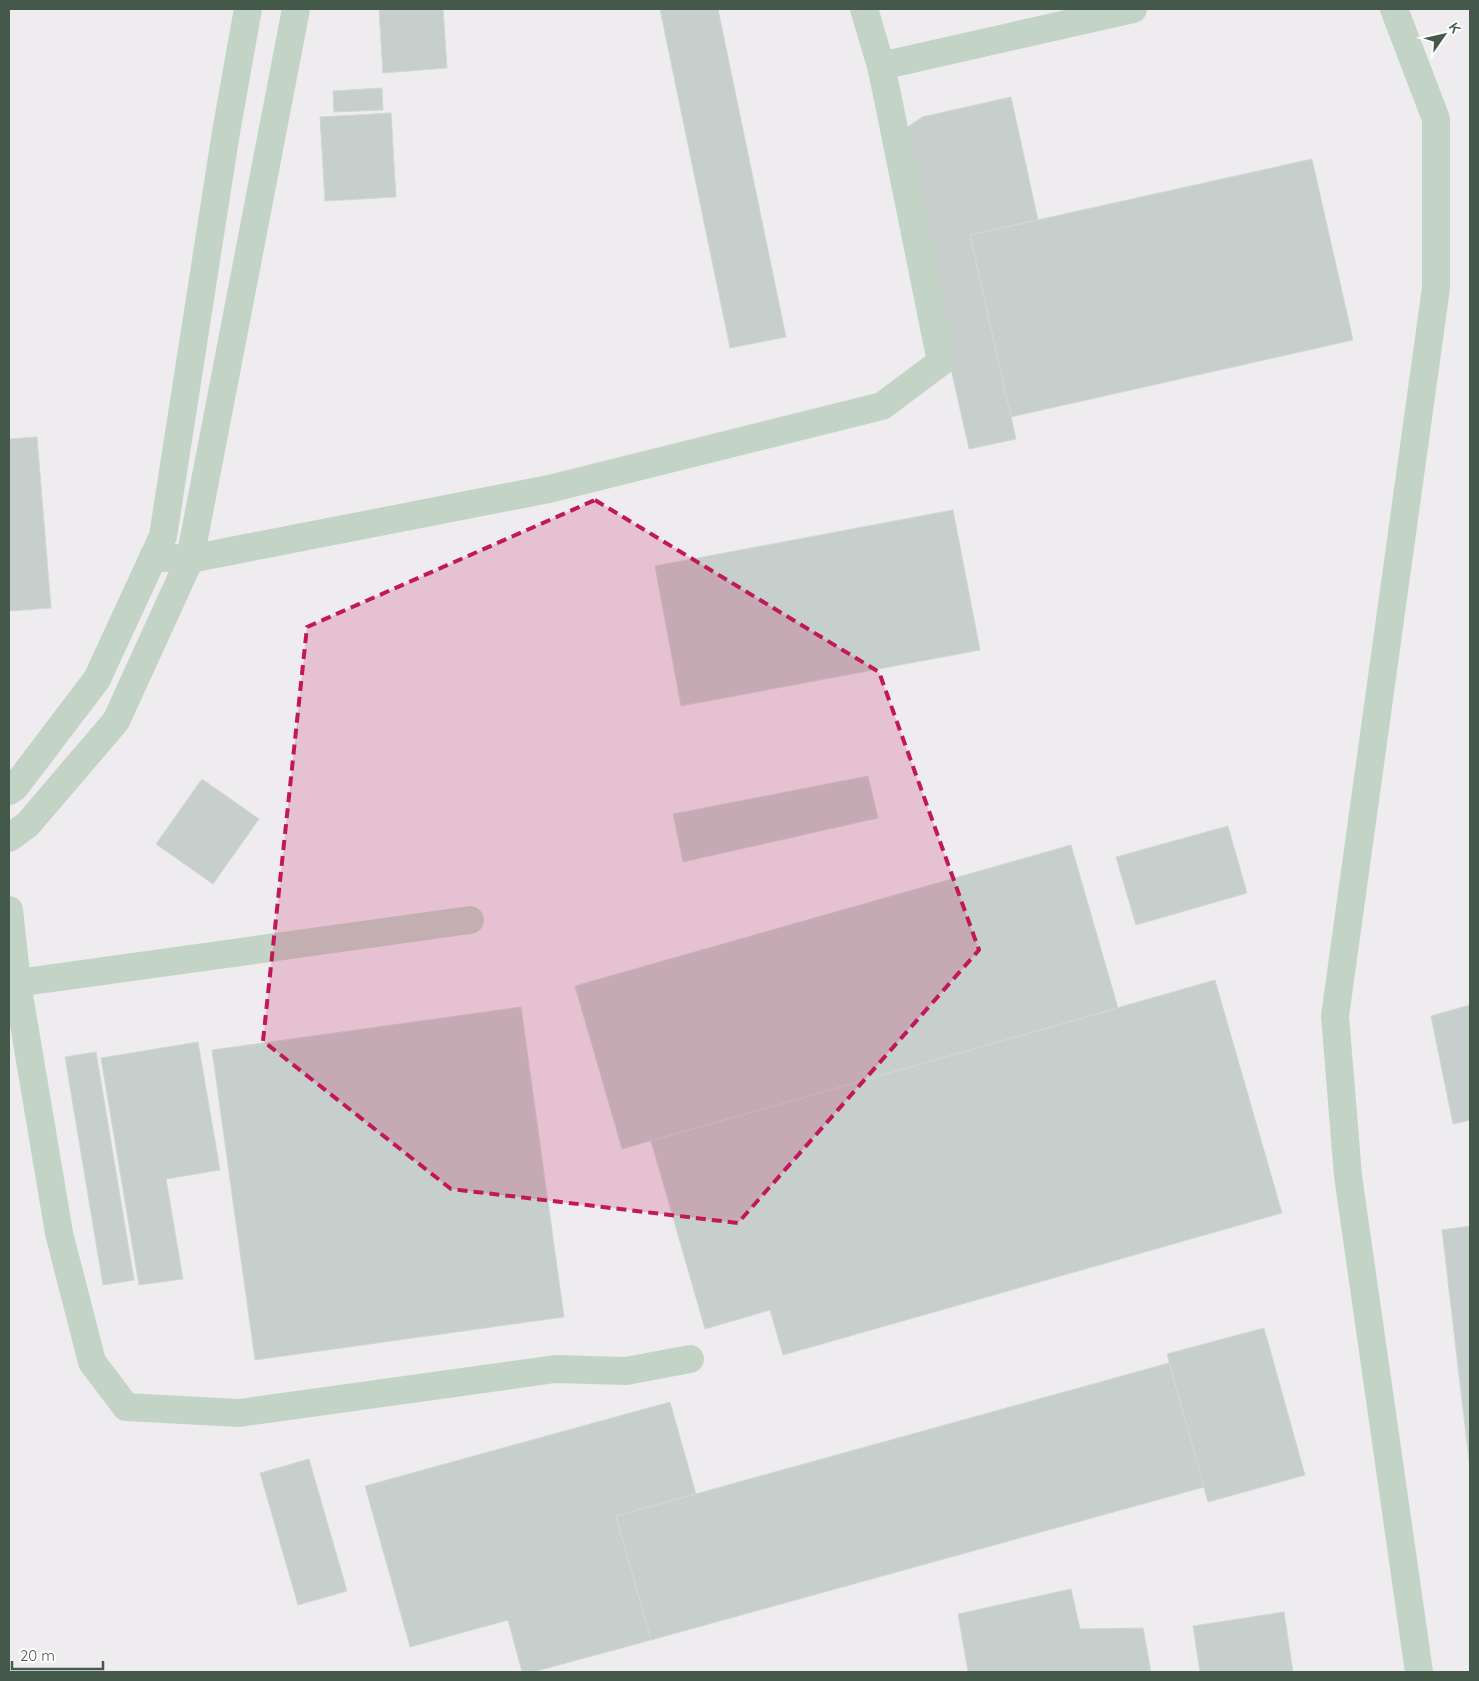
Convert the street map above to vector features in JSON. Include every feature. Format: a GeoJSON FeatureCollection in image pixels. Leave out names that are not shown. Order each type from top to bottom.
{"type":"FeatureCollection","features":[{"type":"Feature","properties":{"kind":"street"},"geometry":{"type":"LineString","coordinates":[[9,791],[15,787],[97,679],[163,536],[226,132],[248,9]]}},
{"type":"Feature","properties":{"kind":"street"},"geometry":{"type":"LineString","coordinates":[[9,838],[28,824],[116,721],[190,559],[296,9]]}},
{"type":"Feature","properties":{"kind":"street"},"geometry":{"type":"LineString","coordinates":[[153,557],[190,559],[549,489],[882,406],[941,362],[881,66],[864,9]]}},
{"type":"Feature","properties":{"kind":"street"},"geometry":{"type":"LineString","coordinates":[[881,66],[1134,9]]}},
{"type":"Feature","properties":{"kind":"street"},"geometry":{"type":"LineString","coordinates":[[1394,9],[1436,119],[1436,288],[1335,1016],[1348,1176],[1419,1672]]}},
{"type":"Feature","properties":{"kind":"street"},"geometry":{"type":"LineString","coordinates":[[9,910],[16,983],[59,1233],[92,1362],[126,1407],[240,1413],[555,1369],[626,1371],[690,1359]]}},
{"type":"Feature","properties":{"kind":"street"},"geometry":{"type":"LineString","coordinates":[[16,983],[470,920]]}},
{"type":"Feature","properties":{"kind":"highlighted area"},"geometry":{"type":"Polygon","coordinates":[[[595,500],[879,672],[979,950],[738,1223],[451,1189],[263,1041],[307,627],[595,500]]]}},
{"type":"Feature","properties":{"kind":"building"},"geometry":{"type":"Polygon","coordinates":[[[379,9],[443,9],[447,68],[383,73],[379,9]]]}},
{"type":"Feature","properties":{"kind":"building"},"geometry":{"type":"Polygon","coordinates":[[[660,9],[718,9],[786,337],[730,348],[660,9]]]}},
{"type":"Feature","properties":{"kind":"building"},"geometry":{"type":"Polygon","coordinates":[[[382,88],[383,110],[334,112],[333,91],[382,88]]]}},
{"type":"Feature","properties":{"kind":"building"},"geometry":{"type":"Polygon","coordinates":[[[1011,97],[1038,220],[970,235],[1016,439],[969,449],[898,134],[922,117],[1011,97]]]}},
{"type":"Feature","properties":{"kind":"building"},"geometry":{"type":"Polygon","coordinates":[[[391,113],[396,197],[325,201],[320,117],[391,113]]]}},
{"type":"Feature","properties":{"kind":"building"},"geometry":{"type":"Polygon","coordinates":[[[1312,159],[1353,340],[1011,417],[970,235],[1312,159]]]}},
{"type":"Feature","properties":{"kind":"building"},"geometry":{"type":"Polygon","coordinates":[[[37,437],[51,608],[9,611],[9,439],[37,437]]]}},
{"type":"Feature","properties":{"kind":"building"},"geometry":{"type":"Polygon","coordinates":[[[953,510],[980,650],[681,706],[655,566],[953,510]]]}},
{"type":"Feature","properties":{"kind":"building"},"geometry":{"type":"Polygon","coordinates":[[[868,776],[878,818],[683,862],[673,814],[868,776]]]}},
{"type":"Feature","properties":{"kind":"building"},"geometry":{"type":"Polygon","coordinates":[[[202,779],[259,819],[213,884],[156,844],[202,779]]]}},
{"type":"Feature","properties":{"kind":"building"},"geometry":{"type":"Polygon","coordinates":[[[1228,826],[1247,893],[1136,925],[1116,857],[1228,826]]]}},
{"type":"Feature","properties":{"kind":"building"},"geometry":{"type":"Polygon","coordinates":[[[1071,845],[1118,1008],[622,1149],[575,986],[1071,845]]]}},
{"type":"Feature","properties":{"kind":"building"},"geometry":{"type":"Polygon","coordinates":[[[1215,980],[1282,1213],[783,1355],[770,1310],[705,1329],[651,1141],[1215,980]]]}},
{"type":"Feature","properties":{"kind":"building"},"geometry":{"type":"Polygon","coordinates":[[[1470,1005],[1470,1120],[1453,1124],[1431,1016],[1470,1005]]]}},
{"type":"Feature","properties":{"kind":"building"},"geometry":{"type":"Polygon","coordinates":[[[521,1007],[564,1317],[255,1360],[212,1050],[521,1007]]]}},
{"type":"Feature","properties":{"kind":"building"},"geometry":{"type":"Polygon","coordinates":[[[198,1042],[220,1170],[166,1179],[183,1279],[139,1285],[101,1058],[198,1042]]]}},
{"type":"Feature","properties":{"kind":"building"},"geometry":{"type":"Polygon","coordinates":[[[96,1052],[134,1280],[103,1285],[65,1057],[96,1052]]]}},
{"type":"Feature","properties":{"kind":"building"},"geometry":{"type":"Polygon","coordinates":[[[1470,1226],[1470,1469],[1442,1230],[1470,1226]]]}},
{"type":"Feature","properties":{"kind":"building"},"geometry":{"type":"Polygon","coordinates":[[[1264,1328],[1305,1475],[1208,1502],[1167,1354],[1264,1328]]]}},
{"type":"Feature","properties":{"kind":"building"},"geometry":{"type":"Polygon","coordinates":[[[1169,1363],[1204,1487],[651,1640],[616,1516],[1169,1363]]]}},
{"type":"Feature","properties":{"kind":"building"},"geometry":{"type":"Polygon","coordinates":[[[670,1402],[696,1494],[616,1516],[651,1640],[533,1672],[522,1672],[508,1620],[410,1647],[365,1486],[670,1402]]]}},
{"type":"Feature","properties":{"kind":"building"},"geometry":{"type":"Polygon","coordinates":[[[309,1459],[347,1591],[298,1605],[260,1473],[309,1459]]]}},
{"type":"Feature","properties":{"kind":"building"},"geometry":{"type":"Polygon","coordinates":[[[1071,1589],[1080,1629],[1143,1628],[1151,1672],[968,1672],[958,1614],[1071,1589]]]}},
{"type":"Feature","properties":{"kind":"building"},"geometry":{"type":"Polygon","coordinates":[[[1284,1612],[1293,1672],[1200,1672],[1193,1626],[1284,1612]]]}}]}
